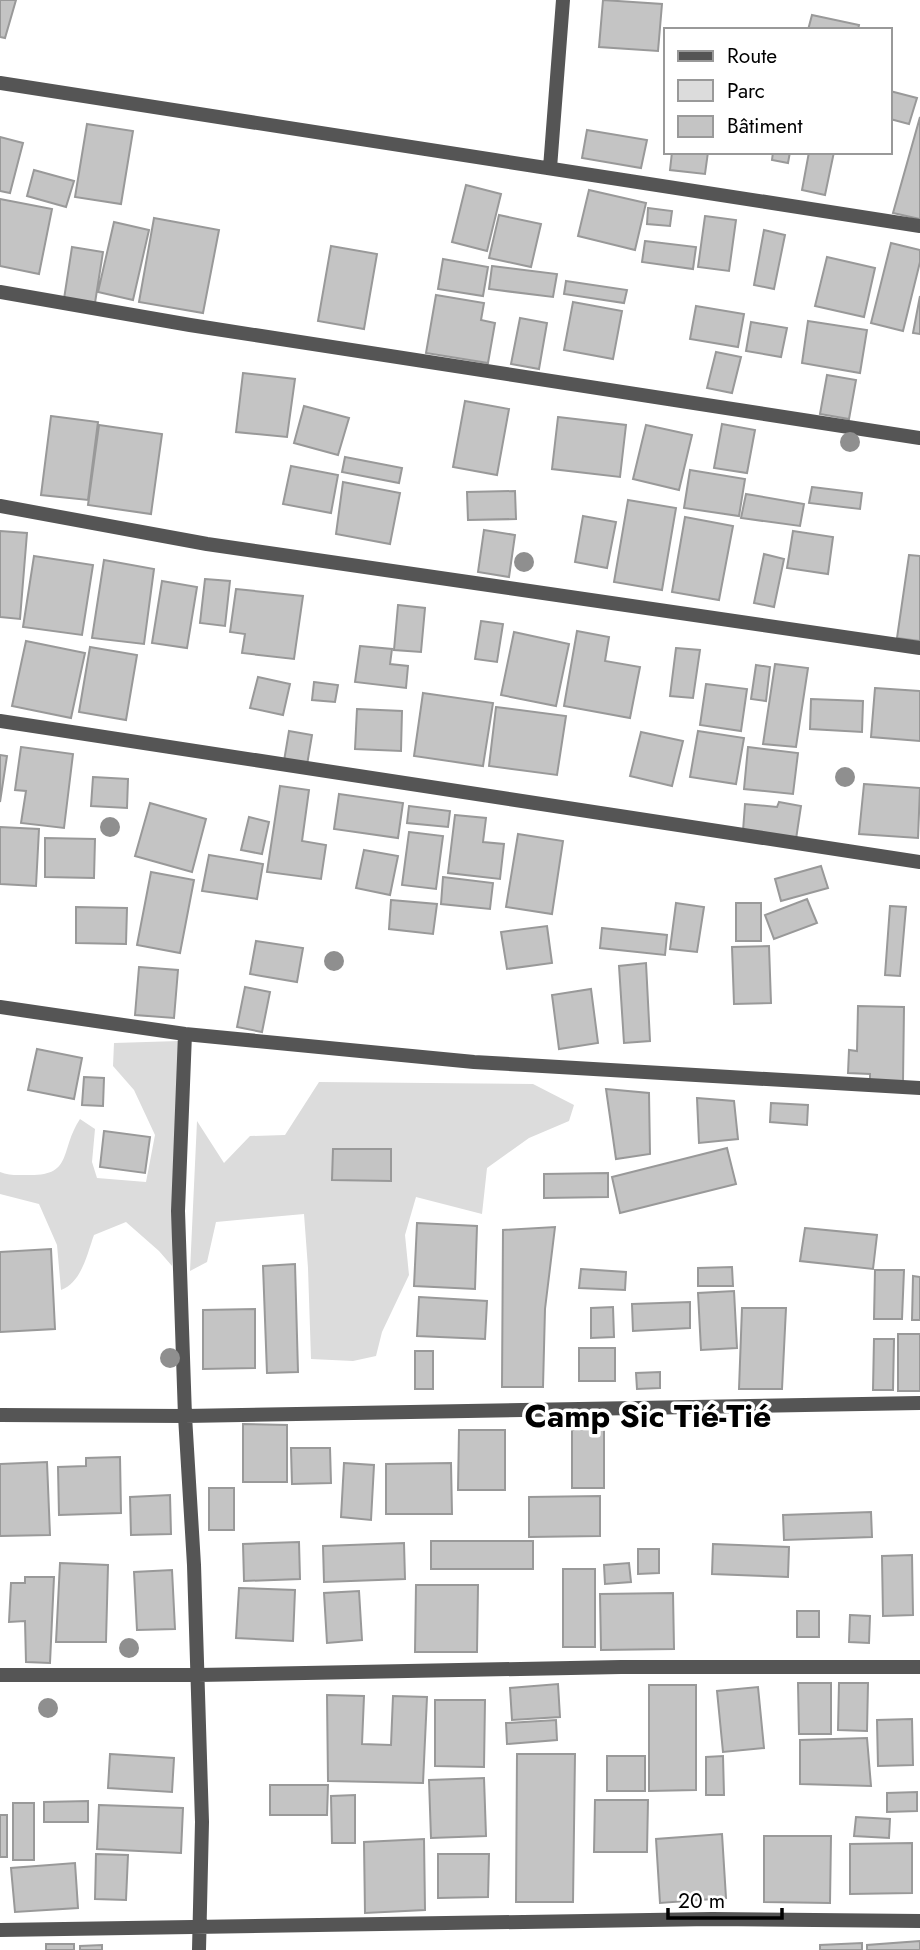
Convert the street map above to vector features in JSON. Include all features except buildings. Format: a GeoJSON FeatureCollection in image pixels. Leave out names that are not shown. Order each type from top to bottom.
{"type":"FeatureCollection","features":[{"type":"Feature","properties":{"kind":"street"},"geometry":{"type":"LineString","coordinates":[[550,168],[563,0]]}},
{"type":"Feature","properties":{"kind":"street"},"geometry":{"type":"LineString","coordinates":[[0,83],[920,226]]}},
{"type":"Feature","properties":{"kind":"street"},"geometry":{"type":"LineString","coordinates":[[0,292],[190,325],[920,438]]}},
{"type":"Feature","properties":{"kind":"street"},"geometry":{"type":"LineString","coordinates":[[0,506],[207,544],[920,648]]}},
{"type":"Feature","properties":{"kind":"street"},"geometry":{"type":"LineString","coordinates":[[0,721],[920,862]]}},
{"type":"Feature","properties":{"kind":"street"},"geometry":{"type":"LineString","coordinates":[[0,1007],[185,1034],[474,1062],[920,1087]]}},
{"type":"Feature","properties":{"kind":"street"},"geometry":{"type":"LineString","coordinates":[[185,1034],[178,1211],[198,1675],[202,1822],[199,1950]]}},
{"type":"Feature","properties":{"kind":"street"},"geometry":{"type":"LineString","coordinates":[[0,1415],[185,1416],[920,1403]]}},
{"type":"Feature","properties":{"kind":"street"},"geometry":{"type":"LineString","coordinates":[[0,1675],[198,1675],[621,1667],[920,1667]]}},
{"type":"Feature","properties":{"kind":"street"},"geometry":{"type":"LineString","coordinates":[[0,1930],[712,1919],[920,1921]]}},
{"type":"Feature","properties":{"kind":"green space"},"geometry":{"type":"Polygon","coordinates":[[[179,1041],[172,1266],[126,1222],[94,1235],[79,1274],[61,1290],[57,1245],[39,1204],[0,1194],[0,1172],[28,1175],[53,1171],[63,1159],[80,1119],[95,1129],[92,1162],[97,1178],[146,1182],[155,1135],[134,1090],[113,1066],[114,1043],[179,1041]]]}},
{"type":"Feature","properties":{"kind":"green space"},"geometry":{"type":"Polygon","coordinates":[[[319,1082],[533,1084],[574,1105],[569,1121],[529,1138],[487,1168],[482,1214],[416,1197],[405,1235],[409,1275],[382,1332],[376,1356],[353,1361],[311,1359],[304,1214],[216,1222],[207,1262],[190,1271],[197,1121],[224,1163],[250,1136],[285,1135],[319,1082]]]}},
{"type":"Feature","properties":{"kind":"district","name":"Camp Sic Tié-Tié"},"geometry":{"type":"Point","coordinates":[648,1416]}}]}
